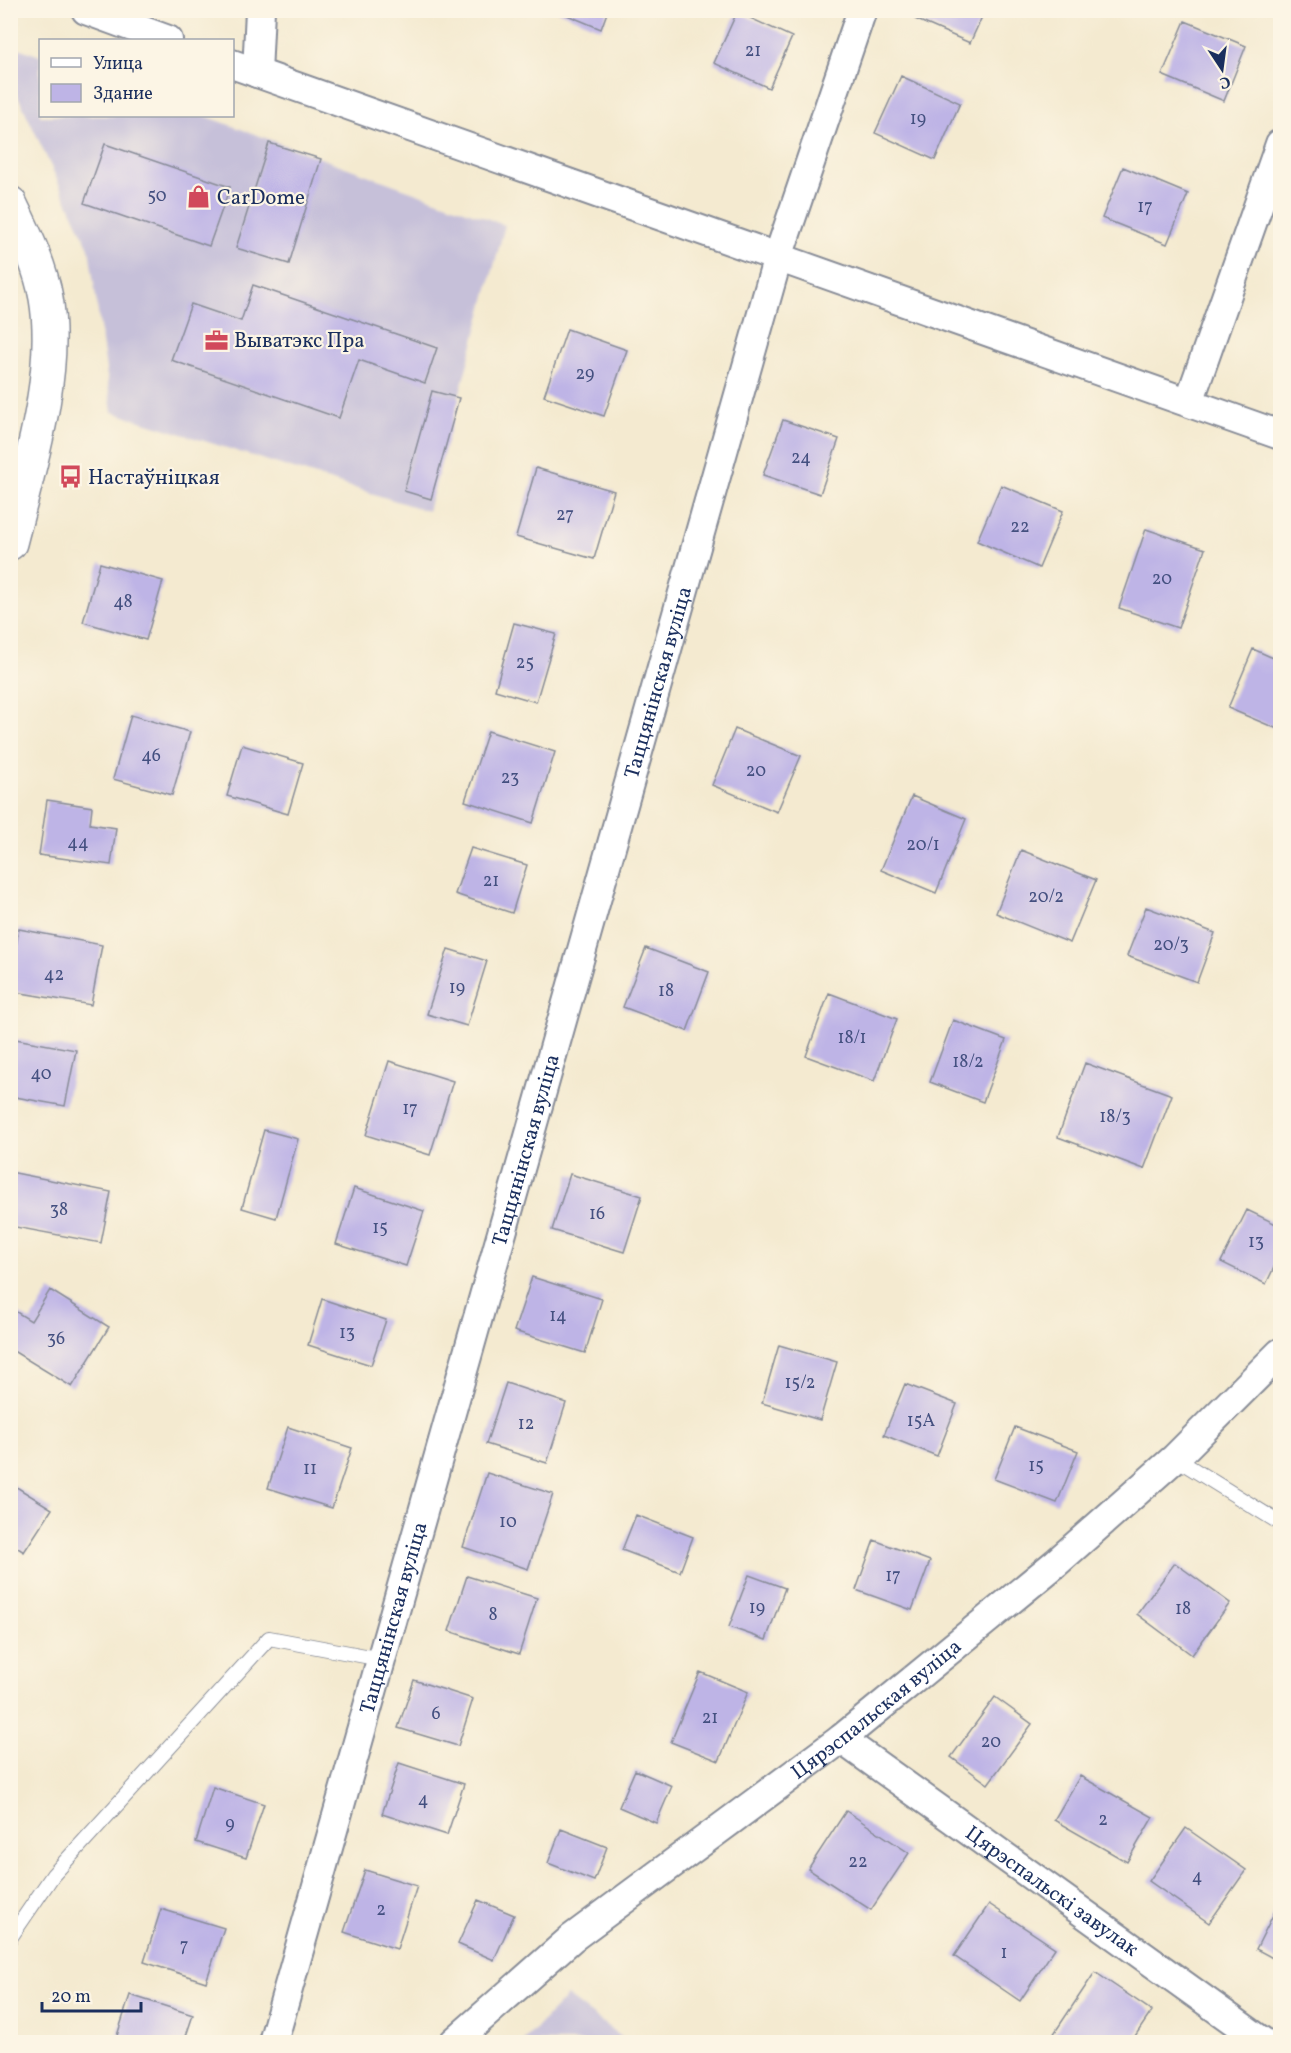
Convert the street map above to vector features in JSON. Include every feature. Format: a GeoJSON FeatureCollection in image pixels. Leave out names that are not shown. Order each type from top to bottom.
{"type":"FeatureCollection","features":[{"type":"Feature","properties":{"kind":"street"},"geometry":{"type":"LineString","coordinates":[[86,10],[123,16],[166,39]]}},
{"type":"Feature","properties":{"kind":"street"},"geometry":{"type":"LineString","coordinates":[[260,10],[245,68],[1281,435]]}},
{"type":"Feature","properties":{"kind":"street","name":"Таццянінская вуліца"},"geometry":{"type":"LineString","coordinates":[[273,2043],[778,257],[862,10]]}},
{"type":"Feature","properties":{"kind":"street"},"geometry":{"type":"LineString","coordinates":[[1189,402],[1281,144]]}},
{"type":"Feature","properties":{"kind":"street"},"geometry":{"type":"LineString","coordinates":[[10,202],[32,249],[46,297],[48,344],[48,377],[30,464],[10,543]]}},
{"type":"Feature","properties":{"kind":"street","name":"Цярэспальская вуліца"},"geometry":{"type":"LineString","coordinates":[[454,2043],[572,1938],[841,1739],[1056,1563],[1175,1458],[1281,1353]]}},
{"type":"Feature","properties":{"kind":"street","name":"Цярэспальскі завулак"},"geometry":{"type":"LineString","coordinates":[[841,1739],[1263,2043]]}},
{"type":"Feature","properties":{"kind":"lane"},"geometry":{"type":"LineString","coordinates":[[1175,1458],[1281,1523]]}},
{"type":"Feature","properties":{"kind":"lane"},"geometry":{"type":"LineString","coordinates":[[10,1938],[53,1875],[269,1638],[381,1659]]}},
{"type":"Feature","properties":{"kind":"shaded area"},"geometry":{"type":"Polygon","coordinates":[[[10,45],[39,56],[39,117],[208,117],[505,225],[428,511],[112,412],[89,248],[11,81],[10,45]]]}},
{"type":"Feature","properties":{"kind":"shaded area"},"geometry":{"type":"Polygon","coordinates":[[[567,1996],[628,2042],[523,2042],[567,1996]]]}},
{"type":"Feature","properties":{"kind":"building"},"geometry":{"type":"Polygon","coordinates":[[[555,10],[608,10],[601,29],[555,10]]]}},
{"type":"Feature","properties":{"kind":"building"},"geometry":{"type":"Polygon","coordinates":[[[919,10],[985,10],[970,43],[915,19],[919,10]]]}},
{"type":"Feature","properties":{"kind":"building"},"geometry":{"type":"Polygon","coordinates":[[[737,12],[792,37],[769,88],[714,63],[737,12]]]}},
{"type":"Feature","properties":{"kind":"building"},"geometry":{"type":"Polygon","coordinates":[[[1185,21],[1246,46],[1224,101],[1162,75],[1185,21]]]}},
{"type":"Feature","properties":{"kind":"building"},"geometry":{"type":"Polygon","coordinates":[[[901,76],[960,103],[935,160],[875,133],[901,76]]]}},
{"type":"Feature","properties":{"kind":"building"},"geometry":{"type":"Polygon","coordinates":[[[269,143],[321,159],[289,264],[236,248],[269,143]]]}},
{"type":"Feature","properties":{"kind":"building"},"geometry":{"type":"Polygon","coordinates":[[[105,144],[230,187],[209,246],[84,203],[105,144]]]}},
{"type":"Feature","properties":{"kind":"building"},"geometry":{"type":"Polygon","coordinates":[[[1123,167],[1188,194],[1167,244],[1102,218],[1123,167]]]}},
{"type":"Feature","properties":{"kind":"building"},"geometry":{"type":"Polygon","coordinates":[[[253,285],[437,348],[425,383],[359,360],[339,418],[171,360],[191,304],[241,321],[253,285]]]}},
{"type":"Feature","properties":{"kind":"building"},"geometry":{"type":"Polygon","coordinates":[[[567,329],[627,350],[604,416],[544,396],[567,329]]]}},
{"type":"Feature","properties":{"kind":"building"},"geometry":{"type":"Polygon","coordinates":[[[432,391],[459,398],[431,499],[404,491],[432,391]]]}},
{"type":"Feature","properties":{"kind":"building"},"geometry":{"type":"Polygon","coordinates":[[[783,420],[839,439],[820,494],[763,475],[783,420]]]}},
{"type":"Feature","properties":{"kind":"building"},"geometry":{"type":"Polygon","coordinates":[[[536,468],[614,491],[594,559],[516,537],[536,468]]]}},
{"type":"Feature","properties":{"kind":"building"},"geometry":{"type":"Polygon","coordinates":[[[1001,485],[1063,511],[1039,568],[977,541],[1001,485]]]}},
{"type":"Feature","properties":{"kind":"building"},"geometry":{"type":"Polygon","coordinates":[[[1146,529],[1205,549],[1178,628],[1119,608],[1146,529]]]}},
{"type":"Feature","properties":{"kind":"building"},"geometry":{"type":"Polygon","coordinates":[[[100,563],[163,581],[146,640],[83,622],[100,563]]]}},
{"type":"Feature","properties":{"kind":"building"},"geometry":{"type":"Polygon","coordinates":[[[514,623],[556,634],[536,702],[495,690],[514,623]]]}},
{"type":"Feature","properties":{"kind":"building"},"geometry":{"type":"Polygon","coordinates":[[[1253,649],[1280,661],[1280,730],[1228,708],[1253,649]]]}},
{"type":"Feature","properties":{"kind":"building"},"geometry":{"type":"Polygon","coordinates":[[[131,715],[190,732],[172,795],[113,779],[131,715]]]}},
{"type":"Feature","properties":{"kind":"building"},"geometry":{"type":"Polygon","coordinates":[[[735,729],[801,756],[777,812],[712,785],[735,729]]]}},
{"type":"Feature","properties":{"kind":"building"},"geometry":{"type":"Polygon","coordinates":[[[488,731],[555,752],[533,823],[465,801],[488,731]]]}},
{"type":"Feature","properties":{"kind":"building"},"geometry":{"type":"Polygon","coordinates":[[[242,745],[303,763],[288,814],[227,796],[242,745]]]}},
{"type":"Feature","properties":{"kind":"building"},"geometry":{"type":"Polygon","coordinates":[[[912,796],[966,819],[936,893],[881,870],[912,796]]]}},
{"type":"Feature","properties":{"kind":"building"},"geometry":{"type":"Polygon","coordinates":[[[47,800],[92,807],[90,824],[116,828],[111,865],[39,855],[47,800]]]}},
{"type":"Feature","properties":{"kind":"building"},"geometry":{"type":"Polygon","coordinates":[[[471,848],[527,865],[512,913],[455,894],[471,848]]]}},
{"type":"Feature","properties":{"kind":"building"},"geometry":{"type":"Polygon","coordinates":[[[1021,850],[1096,880],[1070,943],[996,913],[1021,850]]]}},
{"type":"Feature","properties":{"kind":"building"},"geometry":{"type":"Polygon","coordinates":[[[1146,907],[1215,933],[1197,982],[1127,956],[1146,907]]]}},
{"type":"Feature","properties":{"kind":"building"},"geometry":{"type":"Polygon","coordinates":[[[19,929],[102,945],[91,1005],[10,991],[10,957],[14,958],[19,929]]]}},
{"type":"Feature","properties":{"kind":"building"},"geometry":{"type":"Polygon","coordinates":[[[646,948],[709,972],[687,1031],[623,1007],[646,948]]]}},
{"type":"Feature","properties":{"kind":"building"},"geometry":{"type":"Polygon","coordinates":[[[448,949],[487,961],[467,1026],[427,1014],[448,949]]]}},
{"type":"Feature","properties":{"kind":"building"},"geometry":{"type":"Polygon","coordinates":[[[829,993],[897,1019],[874,1081],[806,1056],[829,993]]]}},
{"type":"Feature","properties":{"kind":"building"},"geometry":{"type":"Polygon","coordinates":[[[953,1020],[1006,1040],[983,1102],[930,1082],[953,1020]]]}},
{"type":"Feature","properties":{"kind":"building"},"geometry":{"type":"Polygon","coordinates":[[[10,1038],[76,1050],[65,1106],[10,1096],[10,1038]]]}},
{"type":"Feature","properties":{"kind":"building"},"geometry":{"type":"Polygon","coordinates":[[[389,1061],[453,1081],[430,1155],[366,1135],[389,1061]]]}},
{"type":"Feature","properties":{"kind":"building"},"geometry":{"type":"Polygon","coordinates":[[[1085,1063],[1172,1095],[1144,1169],[1058,1137],[1085,1063]]]}},
{"type":"Feature","properties":{"kind":"building"},"geometry":{"type":"Polygon","coordinates":[[[264,1130],[298,1139],[276,1218],[242,1208],[264,1130]]]}},
{"type":"Feature","properties":{"kind":"building"},"geometry":{"type":"Polygon","coordinates":[[[10,1172],[111,1192],[101,1243],[10,1226],[10,1172]]]}},
{"type":"Feature","properties":{"kind":"building"},"geometry":{"type":"Polygon","coordinates":[[[570,1174],[642,1196],[624,1252],[552,1230],[570,1174]]]}},
{"type":"Feature","properties":{"kind":"building"},"geometry":{"type":"Polygon","coordinates":[[[354,1188],[424,1211],[406,1266],[336,1244],[354,1188]]]}},
{"type":"Feature","properties":{"kind":"building"},"geometry":{"type":"Polygon","coordinates":[[[1247,1210],[1280,1226],[1280,1255],[1266,1284],[1221,1262],[1247,1210]]]}},
{"type":"Feature","properties":{"kind":"building"},"geometry":{"type":"Polygon","coordinates":[[[532,1277],[602,1299],[585,1353],[514,1331],[532,1277]]]}},
{"type":"Feature","properties":{"kind":"building"},"geometry":{"type":"Polygon","coordinates":[[[50,1290],[109,1327],[72,1387],[10,1349],[10,1308],[31,1321],[50,1290]]]}},
{"type":"Feature","properties":{"kind":"building"},"geometry":{"type":"Polygon","coordinates":[[[322,1299],[386,1320],[371,1365],[308,1345],[322,1299]]]}},
{"type":"Feature","properties":{"kind":"building"},"geometry":{"type":"Polygon","coordinates":[[[779,1345],[837,1362],[820,1420],[762,1403],[779,1345]]]}},
{"type":"Feature","properties":{"kind":"building"},"geometry":{"type":"Polygon","coordinates":[[[506,1383],[566,1403],[547,1463],[486,1444],[506,1383]]]}},
{"type":"Feature","properties":{"kind":"building"},"geometry":{"type":"Polygon","coordinates":[[[905,1384],[957,1404],[937,1456],[884,1435],[905,1384]]]}},
{"type":"Feature","properties":{"kind":"building"},"geometry":{"type":"Polygon","coordinates":[[[288,1427],[352,1448],[332,1508],[268,1488],[288,1427]]]}},
{"type":"Feature","properties":{"kind":"building"},"geometry":{"type":"Polygon","coordinates":[[[1015,1427],[1078,1451],[1057,1503],[994,1479],[1015,1427]]]}},
{"type":"Feature","properties":{"kind":"building"},"geometry":{"type":"Polygon","coordinates":[[[487,1473],[553,1494],[528,1569],[463,1547],[487,1473]]]}},
{"type":"Feature","properties":{"kind":"building"},"geometry":{"type":"Polygon","coordinates":[[[10,1483],[52,1509],[24,1552],[10,1543],[10,1483]]]}},
{"type":"Feature","properties":{"kind":"building"},"geometry":{"type":"Polygon","coordinates":[[[636,1515],[693,1537],[680,1572],[622,1550],[636,1515]]]}},
{"type":"Feature","properties":{"kind":"building"},"geometry":{"type":"Polygon","coordinates":[[[874,1540],[930,1561],[912,1610],[856,1590],[874,1540]]]}},
{"type":"Feature","properties":{"kind":"building"},"geometry":{"type":"Polygon","coordinates":[[[1175,1563],[1230,1603],[1192,1655],[1137,1614],[1175,1563]]]}},
{"type":"Feature","properties":{"kind":"building"},"geometry":{"type":"Polygon","coordinates":[[[749,1575],[785,1588],[766,1640],[729,1627],[749,1575]]]}},
{"type":"Feature","properties":{"kind":"building"},"geometry":{"type":"Polygon","coordinates":[[[467,1576],[537,1598],[519,1654],[449,1631],[467,1576]]]}},
{"type":"Feature","properties":{"kind":"building"},"geometry":{"type":"Polygon","coordinates":[[[700,1672],[748,1692],[719,1761],[671,1742],[700,1672]]]}},
{"type":"Feature","properties":{"kind":"building"},"geometry":{"type":"Polygon","coordinates":[[[414,1680],[473,1699],[458,1746],[398,1728],[414,1680]]]}},
{"type":"Feature","properties":{"kind":"building"},"geometry":{"type":"Polygon","coordinates":[[[995,1697],[1032,1724],[988,1784],[951,1757],[995,1697]]]}},
{"type":"Feature","properties":{"kind":"building"},"geometry":{"type":"Polygon","coordinates":[[[399,1763],[464,1784],[447,1835],[382,1814],[399,1763]]]}},
{"type":"Feature","properties":{"kind":"building"},"geometry":{"type":"Polygon","coordinates":[[[635,1770],[672,1786],[656,1823],[619,1807],[635,1770]]]}},
{"type":"Feature","properties":{"kind":"building"},"geometry":{"type":"Polygon","coordinates":[[[1080,1776],[1153,1817],[1127,1862],[1054,1820],[1080,1776]]]}},
{"type":"Feature","properties":{"kind":"building"},"geometry":{"type":"Polygon","coordinates":[[[213,1787],[264,1804],[246,1858],[196,1842],[213,1787]]]}},
{"type":"Feature","properties":{"kind":"building"},"geometry":{"type":"Polygon","coordinates":[[[846,1811],[909,1853],[871,1910],[808,1869],[846,1811]]]}},
{"type":"Feature","properties":{"kind":"building"},"geometry":{"type":"Polygon","coordinates":[[[1186,1828],[1246,1870],[1209,1923],[1149,1881],[1186,1828]]]}},
{"type":"Feature","properties":{"kind":"building"},"geometry":{"type":"Polygon","coordinates":[[[561,1829],[607,1847],[594,1881],[548,1863],[561,1829]]]}},
{"type":"Feature","properties":{"kind":"building"},"geometry":{"type":"Polygon","coordinates":[[[365,1870],[417,1886],[397,1949],[344,1932],[365,1870]]]}},
{"type":"Feature","properties":{"kind":"building"},"geometry":{"type":"Polygon","coordinates":[[[478,1900],[514,1915],[494,1960],[458,1944],[478,1900]]]}},
{"type":"Feature","properties":{"kind":"building"},"geometry":{"type":"Polygon","coordinates":[[[1280,1901],[1280,1962],[1256,1949],[1280,1901]]]}},
{"type":"Feature","properties":{"kind":"building"},"geometry":{"type":"Polygon","coordinates":[[[989,1904],[1055,1948],[1020,2001],[954,1956],[989,1904]]]}},
{"type":"Feature","properties":{"kind":"building"},"geometry":{"type":"Polygon","coordinates":[[[161,1909],[224,1928],[206,1982],[144,1962],[161,1909]]]}},
{"type":"Feature","properties":{"kind":"building"},"geometry":{"type":"Polygon","coordinates":[[[1095,1972],[1152,2011],[1131,2042],[1064,2042],[1053,2035],[1095,1972]]]}},
{"type":"Feature","properties":{"kind":"building"},"geometry":{"type":"Polygon","coordinates":[[[130,1995],[193,2015],[184,2042],[115,2042],[130,1995]]]}},
{"type":"Feature","properties":{"kind":"place","name":"CarDome"},"geometry":{"type":"Point","coordinates":[199,197]}},
{"type":"Feature","properties":{"kind":"place","name":"Выватэкс Пра"},"geometry":{"type":"Point","coordinates":[216,340]}},
{"type":"Feature","properties":{"kind":"place","name":"Настаўніцкая"},"geometry":{"type":"Point","coordinates":[70,477]}}]}
